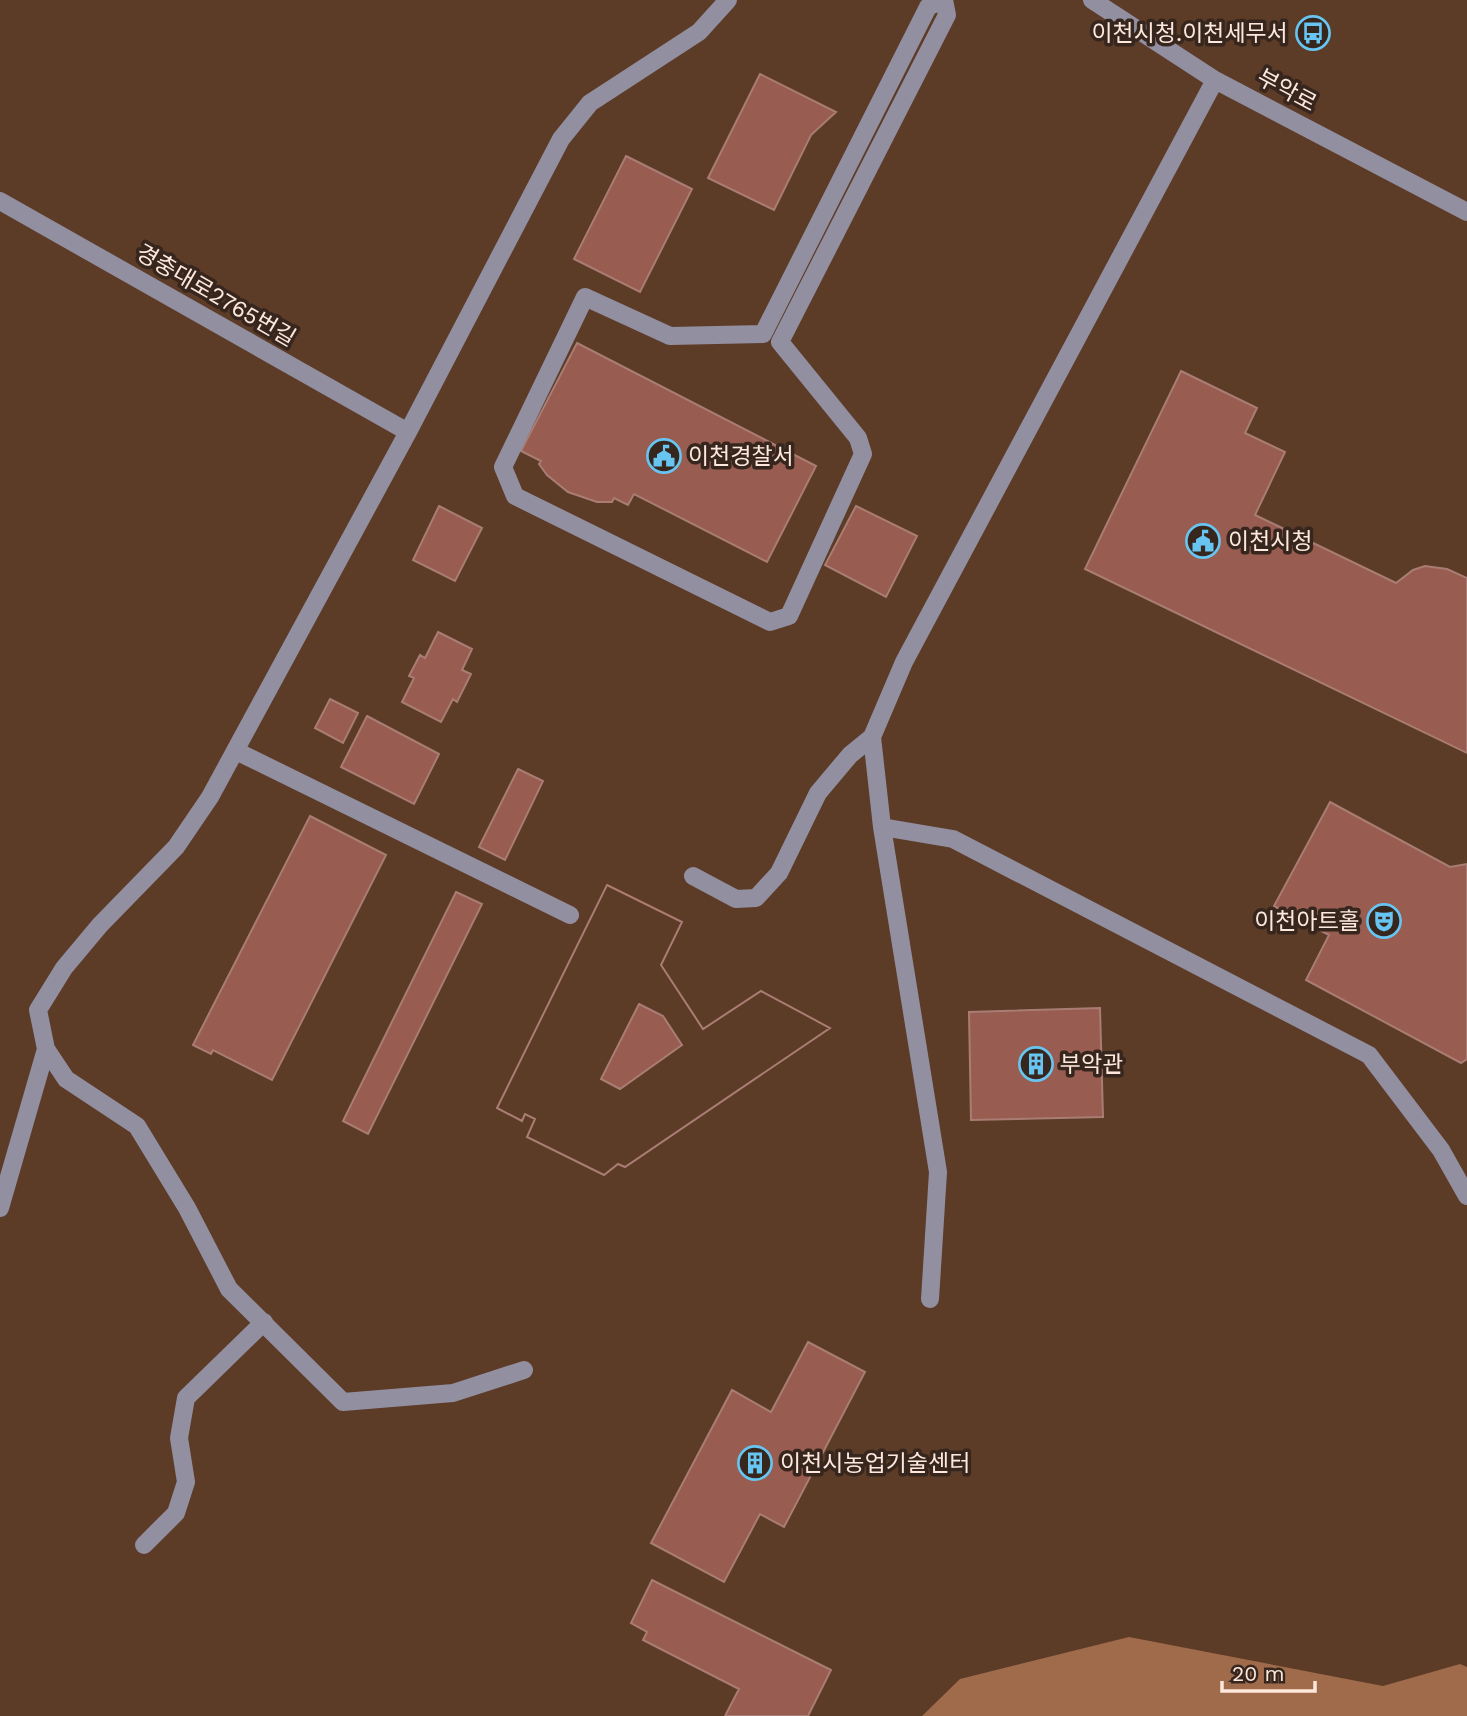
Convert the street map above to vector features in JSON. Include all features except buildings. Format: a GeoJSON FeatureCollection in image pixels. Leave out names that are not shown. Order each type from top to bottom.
{"type":"FeatureCollection","features":[{"type":"Feature","properties":{"kind":"street"},"geometry":{"type":"LineString","coordinates":[[524,1370],[453,1393],[343,1402],[229,1289],[187,1208],[136,1126],[66,1079],[46,1049],[38,1010],[64,968],[100,925],[176,847],[211,797],[408,432],[561,139],[590,103],[699,32],[728,0]]}},
{"type":"Feature","properties":{"kind":"street"},"geometry":{"type":"LineString","coordinates":[[943,0],[947,15],[780,342],[858,438],[863,454],[789,616],[770,622],[515,496],[503,467],[585,298],[670,336],[763,334],[928,6],[943,0]]}},
{"type":"Feature","properties":{"kind":"street","name":"부악로"},"geometry":{"type":"LineString","coordinates":[[1092,0],[1215,80],[1467,212]]}},
{"type":"Feature","properties":{"kind":"street"},"geometry":{"type":"LineString","coordinates":[[693,876],[736,899],[756,898],[779,873],[818,793],[850,755],[872,737],[904,662],[1215,80]]}},
{"type":"Feature","properties":{"kind":"street","name":"경충대로2765번길"},"geometry":{"type":"LineString","coordinates":[[0,201],[408,432]]}},
{"type":"Feature","properties":{"kind":"street"},"geometry":{"type":"LineString","coordinates":[[872,737],[882,827],[938,1172],[930,1299]]}},
{"type":"Feature","properties":{"kind":"street"},"geometry":{"type":"LineString","coordinates":[[236,751],[570,915]]}},
{"type":"Feature","properties":{"kind":"street"},"geometry":{"type":"LineString","coordinates":[[882,827],[953,839],[1369,1055],[1441,1150],[1467,1196]]}},
{"type":"Feature","properties":{"kind":"street"},"geometry":{"type":"LineString","coordinates":[[0,1208],[46,1049]]}},
{"type":"Feature","properties":{"kind":"street"},"geometry":{"type":"LineString","coordinates":[[144,1545],[176,1513],[186,1482],[179,1438],[186,1398],[264,1322]]}},
{"type":"Feature","properties":{"kind":"shaded area"},"geometry":{"type":"Polygon","coordinates":[[[1129,1637],[1383,1686],[1460,1664],[1467,1667],[1467,1716],[922,1716],[960,1679],[1129,1637]]]}},
{"type":"Feature","properties":{"kind":"place","name":"이천시청.이천세무서"},"geometry":{"type":"Point","coordinates":[1313,33]}},
{"type":"Feature","properties":{"kind":"place","name":"이천경찰서"},"geometry":{"type":"Point","coordinates":[664,456]}},
{"type":"Feature","properties":{"kind":"place","name":"이천시청"},"geometry":{"type":"Point","coordinates":[1203,541]}},
{"type":"Feature","properties":{"kind":"place","name":"이천아트홀"},"geometry":{"type":"Point","coordinates":[1384,921]}},
{"type":"Feature","properties":{"kind":"place","name":"부악관"},"geometry":{"type":"Point","coordinates":[1036,1064]}},
{"type":"Feature","properties":{"kind":"place","name":"이천시농업기술센터"},"geometry":{"type":"Point","coordinates":[755,1463]}}]}
